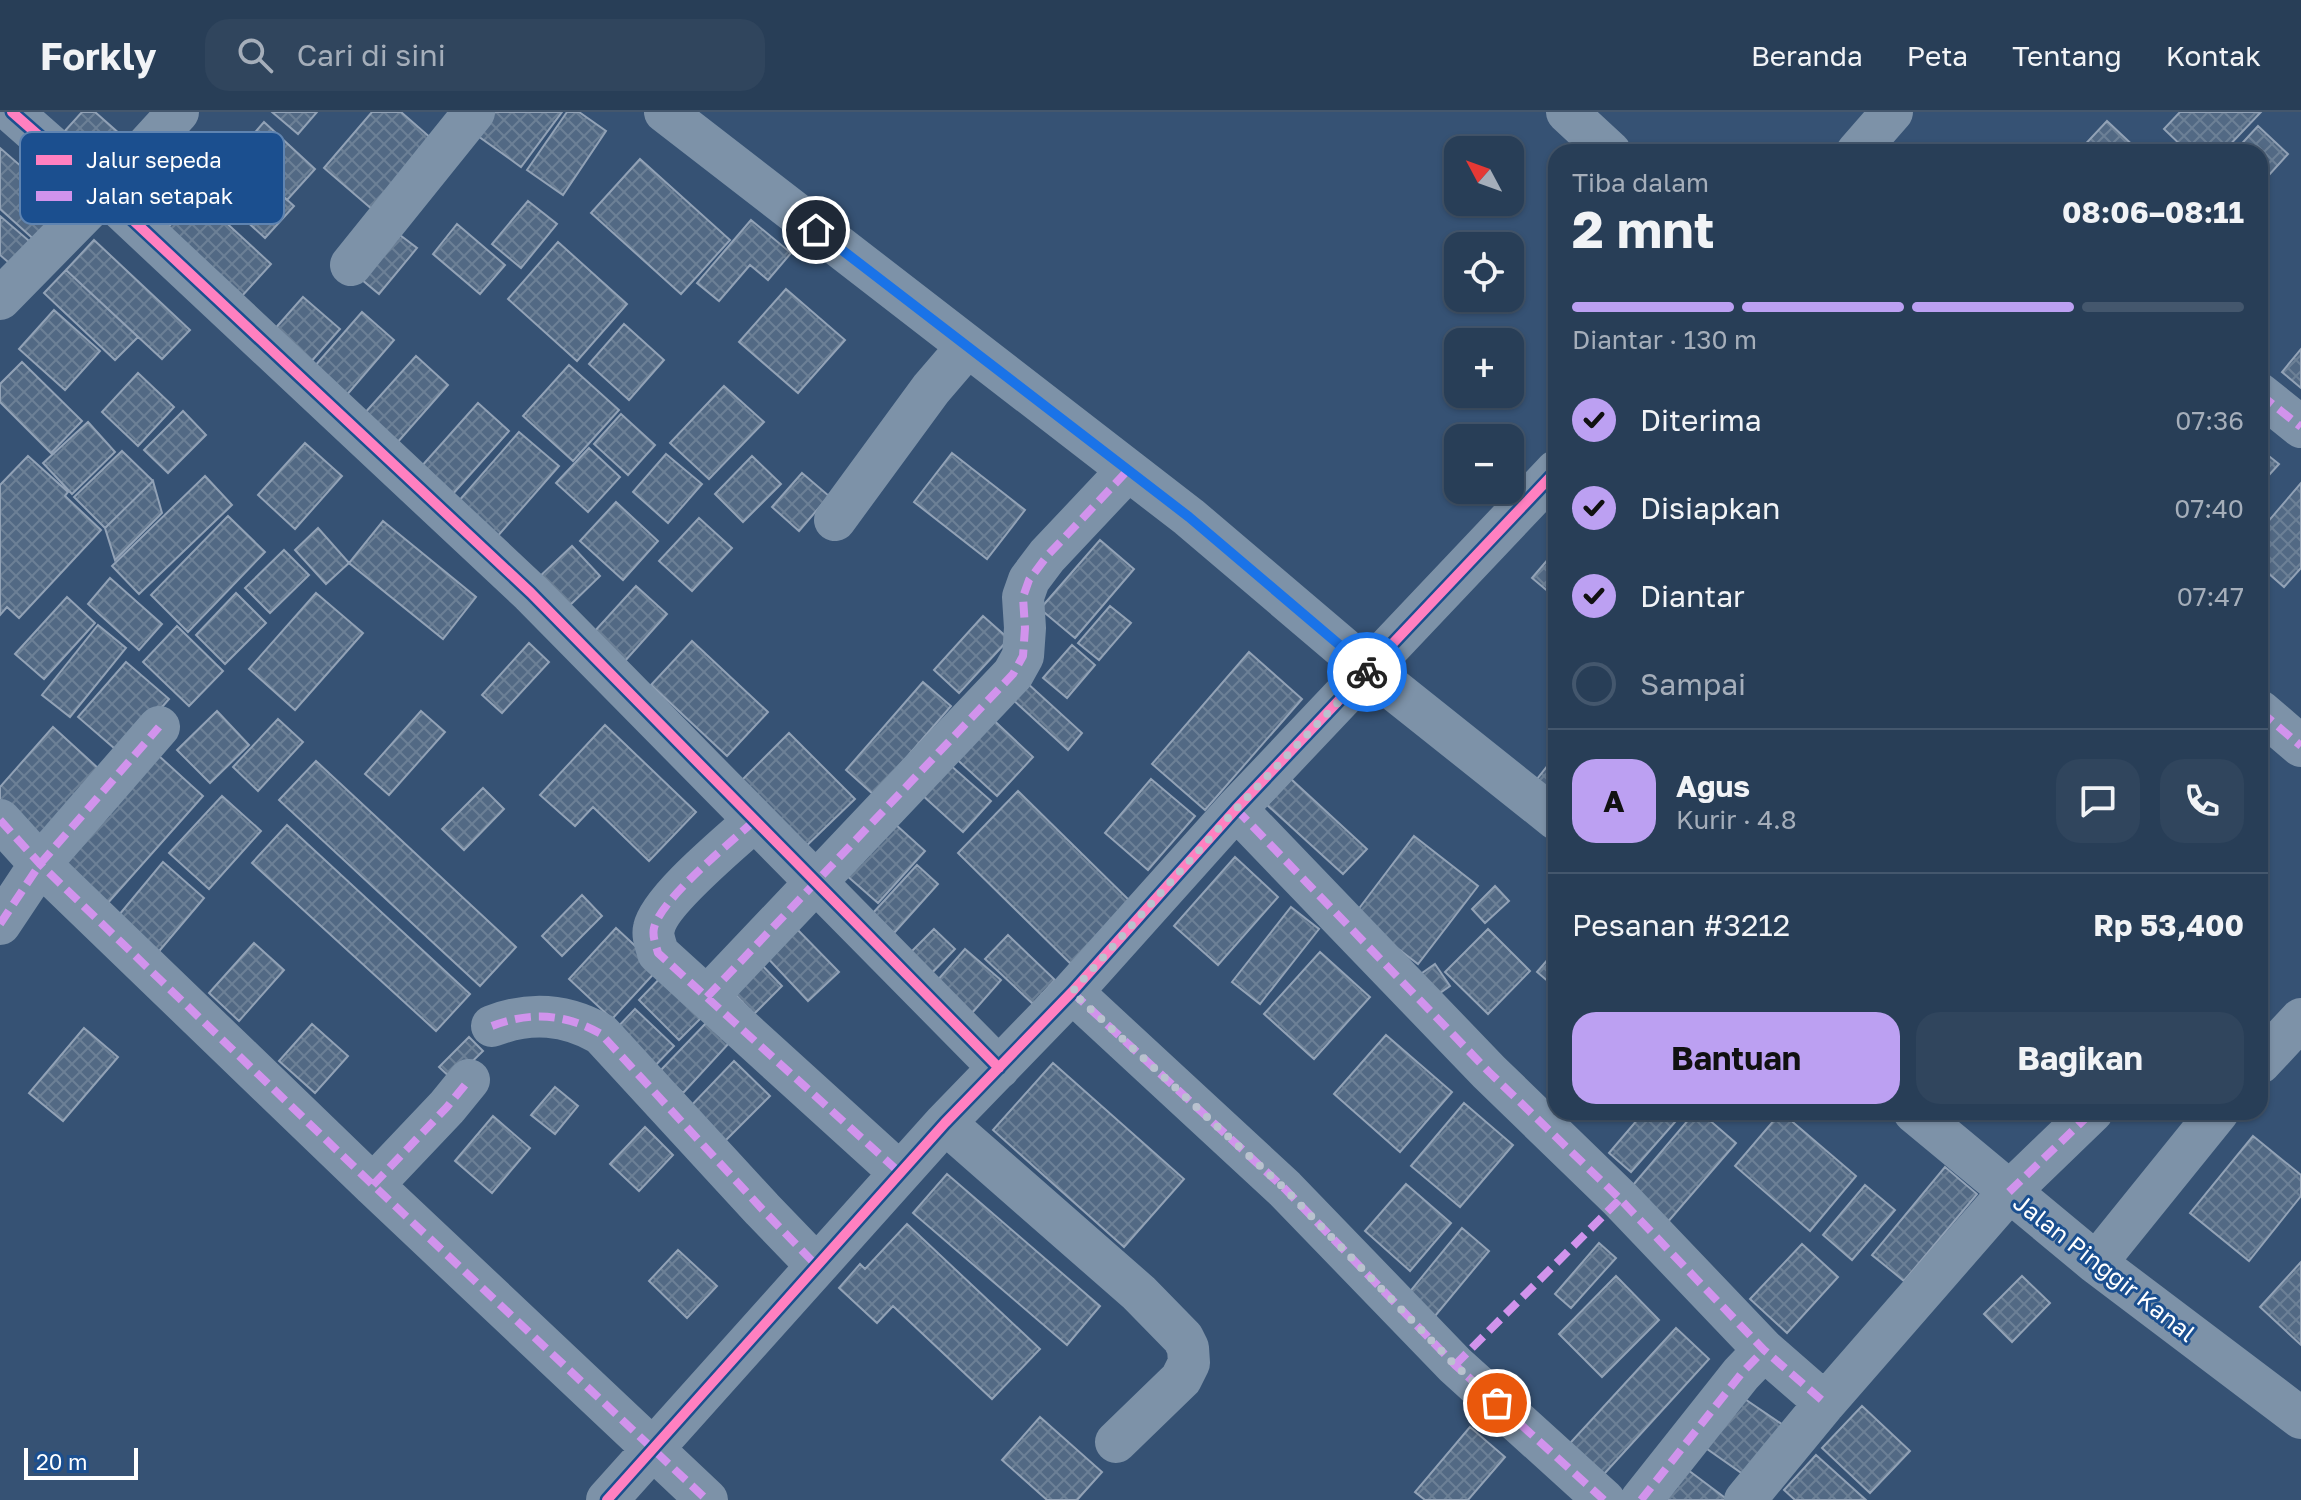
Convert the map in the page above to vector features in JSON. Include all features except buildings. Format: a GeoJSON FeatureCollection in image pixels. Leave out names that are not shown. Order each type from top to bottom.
{"type":"FeatureCollection","features":[{"type":"Feature","properties":{"kind":"street"},"geometry":{"type":"LineString","coordinates":[[12,112],[35,132]]}},
{"type":"Feature","properties":{"kind":"street"},"geometry":{"type":"LineString","coordinates":[[160,132],[178,112]]}},
{"type":"Feature","properties":{"kind":"street"},"geometry":{"type":"LineString","coordinates":[[351,265],[474,112]]}},
{"type":"Feature","properties":{"kind":"street"},"geometry":{"type":"LineString","coordinates":[[665,112],[1189,517],[1369,670],[1548,813]]}},
{"type":"Feature","properties":{"kind":"street"},"geometry":{"type":"LineString","coordinates":[[1567,112],[1601,144]]}},
{"type":"Feature","properties":{"kind":"street"},"geometry":{"type":"LineString","coordinates":[[1864,144],[1892,112]]}},
{"type":"Feature","properties":{"kind":"street"},"geometry":{"type":"LineString","coordinates":[[0,299],[74,224]]}},
{"type":"Feature","properties":{"kind":"street"},"geometry":{"type":"LineString","coordinates":[[137,224],[531,593],[999,1068]]}},
{"type":"Feature","properties":{"kind":"street"},"geometry":{"type":"LineString","coordinates":[[835,520],[931,389],[967,347]]}},
{"type":"Feature","properties":{"kind":"street"},"geometry":{"type":"LineString","coordinates":[[2268,400],[2301,427]]}},
{"type":"Feature","properties":{"kind":"street"},"geometry":{"type":"LineString","coordinates":[[707,997],[1013,674],[1023,656],[1023,597],[1029,580],[1047,556],[1128,470]]}},
{"type":"Feature","properties":{"kind":"street"},"geometry":{"type":"LineString","coordinates":[[607,1500],[899,1172],[1072,992],[1236,809],[1548,480]]}},
{"type":"Feature","properties":{"kind":"street"},"geometry":{"type":"LineString","coordinates":[[2268,718],[2301,746]]}},
{"type":"Feature","properties":{"kind":"street"},"geometry":{"type":"LineString","coordinates":[[0,924],[40,864],[159,727]]}},
{"type":"Feature","properties":{"kind":"street"},"geometry":{"type":"LineString","coordinates":[[1236,809],[1489,1072],[1620,1199],[1764,1350],[1825,1403]]}},
{"type":"Feature","properties":{"kind":"street"},"geometry":{"type":"LineString","coordinates":[[0,820],[40,864],[373,1185],[707,1500]]}},
{"type":"Feature","properties":{"kind":"street"},"geometry":{"type":"LineString","coordinates":[[754,821],[670,899],[654,928],[658,953],[899,1172]]}},
{"type":"Feature","properties":{"kind":"street"},"geometry":{"type":"LineString","coordinates":[[1072,992],[1285,1189],[1455,1365],[1604,1500]]}},
{"type":"Feature","properties":{"kind":"street"},"geometry":{"type":"LineString","coordinates":[[492,1026],[518,1018],[553,1016],[578,1022],[601,1034],[816,1265]]}},
{"type":"Feature","properties":{"kind":"street"},"geometry":{"type":"LineString","coordinates":[[2268,1054],[2301,1019]]}},
{"type":"Feature","properties":{"kind":"street"},"geometry":{"type":"LineString","coordinates":[[373,1185],[469,1080]]}},
{"type":"Feature","properties":{"kind":"street","name":"Jalan Pinggir Kanal"},"geometry":{"type":"LineString","coordinates":[[1924,1120],[2096,1263],[2301,1418]]}},
{"type":"Feature","properties":{"kind":"street"},"geometry":{"type":"LineString","coordinates":[[1745,1500],[2009,1192],[2084,1120]]}},
{"type":"Feature","properties":{"kind":"street"},"geometry":{"type":"LineString","coordinates":[[2096,1263],[2212,1120]]}},
{"type":"Feature","properties":{"kind":"street"},"geometry":{"type":"LineString","coordinates":[[945,1123],[1139,1293],[1183,1338],[1188,1348],[1189,1363],[1181,1379],[1116,1442]]}},
{"type":"Feature","properties":{"kind":"street"},"geometry":{"type":"LineString","coordinates":[[1641,1500],[1741,1374],[1764,1350]]}},
{"type":"Feature","properties":{"kind":"marked path"},"geometry":{"type":"LineString","coordinates":[[2268,400],[2301,427]]}},
{"type":"Feature","properties":{"kind":"marked path"},"geometry":{"type":"LineString","coordinates":[[707,997],[1013,674],[1023,656],[1023,597],[1029,580],[1047,556],[1128,470]]}},
{"type":"Feature","properties":{"kind":"marked path"},"geometry":{"type":"LineString","coordinates":[[2268,718],[2301,746]]}},
{"type":"Feature","properties":{"kind":"marked path"},"geometry":{"type":"LineString","coordinates":[[0,924],[40,864],[159,727]]}},
{"type":"Feature","properties":{"kind":"marked path"},"geometry":{"type":"LineString","coordinates":[[1236,809],[1489,1072],[1620,1199],[1764,1350],[1825,1403]]}},
{"type":"Feature","properties":{"kind":"marked path"},"geometry":{"type":"LineString","coordinates":[[0,820],[40,864],[373,1185],[707,1500]]}},
{"type":"Feature","properties":{"kind":"marked path"},"geometry":{"type":"LineString","coordinates":[[754,821],[697,872],[659,916],[654,928],[658,953],[899,1172]]}},
{"type":"Feature","properties":{"kind":"marked path"},"geometry":{"type":"LineString","coordinates":[[1072,992],[1285,1189],[1455,1365],[1604,1500]]}},
{"type":"Feature","properties":{"kind":"marked path"},"geometry":{"type":"LineString","coordinates":[[492,1026],[521,1018],[548,1017],[575,1022],[601,1034],[816,1265]]}},
{"type":"Feature","properties":{"kind":"marked path"},"geometry":{"type":"LineString","coordinates":[[373,1185],[469,1080]]}},
{"type":"Feature","properties":{"kind":"marked path"},"geometry":{"type":"LineString","coordinates":[[2009,1192],[2084,1120]]}},
{"type":"Feature","properties":{"kind":"marked path"},"geometry":{"type":"LineString","coordinates":[[1455,1365],[1620,1199]]}},
{"type":"Feature","properties":{"kind":"marked path"},"geometry":{"type":"LineString","coordinates":[[1641,1500],[1741,1374],[1764,1350]]}},
{"type":"Feature","properties":{"kind":"cycle path"},"geometry":{"type":"LineString","coordinates":[[12,112],[35,132]]}},
{"type":"Feature","properties":{"kind":"cycle path"},"geometry":{"type":"LineString","coordinates":[[137,224],[531,593],[999,1068]]}},
{"type":"Feature","properties":{"kind":"cycle path"},"geometry":{"type":"LineString","coordinates":[[607,1500],[945,1123],[1072,992],[1236,809],[1548,479]]}},
{"type":"Feature","properties":{"kind":"way so far"},"geometry":{"type":"LineString","coordinates":[[1367,672],[1236,809],[1072,992],[1285,1189],[1455,1365],[1497,1403]]}},
{"type":"Feature","properties":{"kind":"route"},"geometry":{"type":"LineString","coordinates":[[816,230],[1189,517],[1369,670],[1367,672]]}}]}
